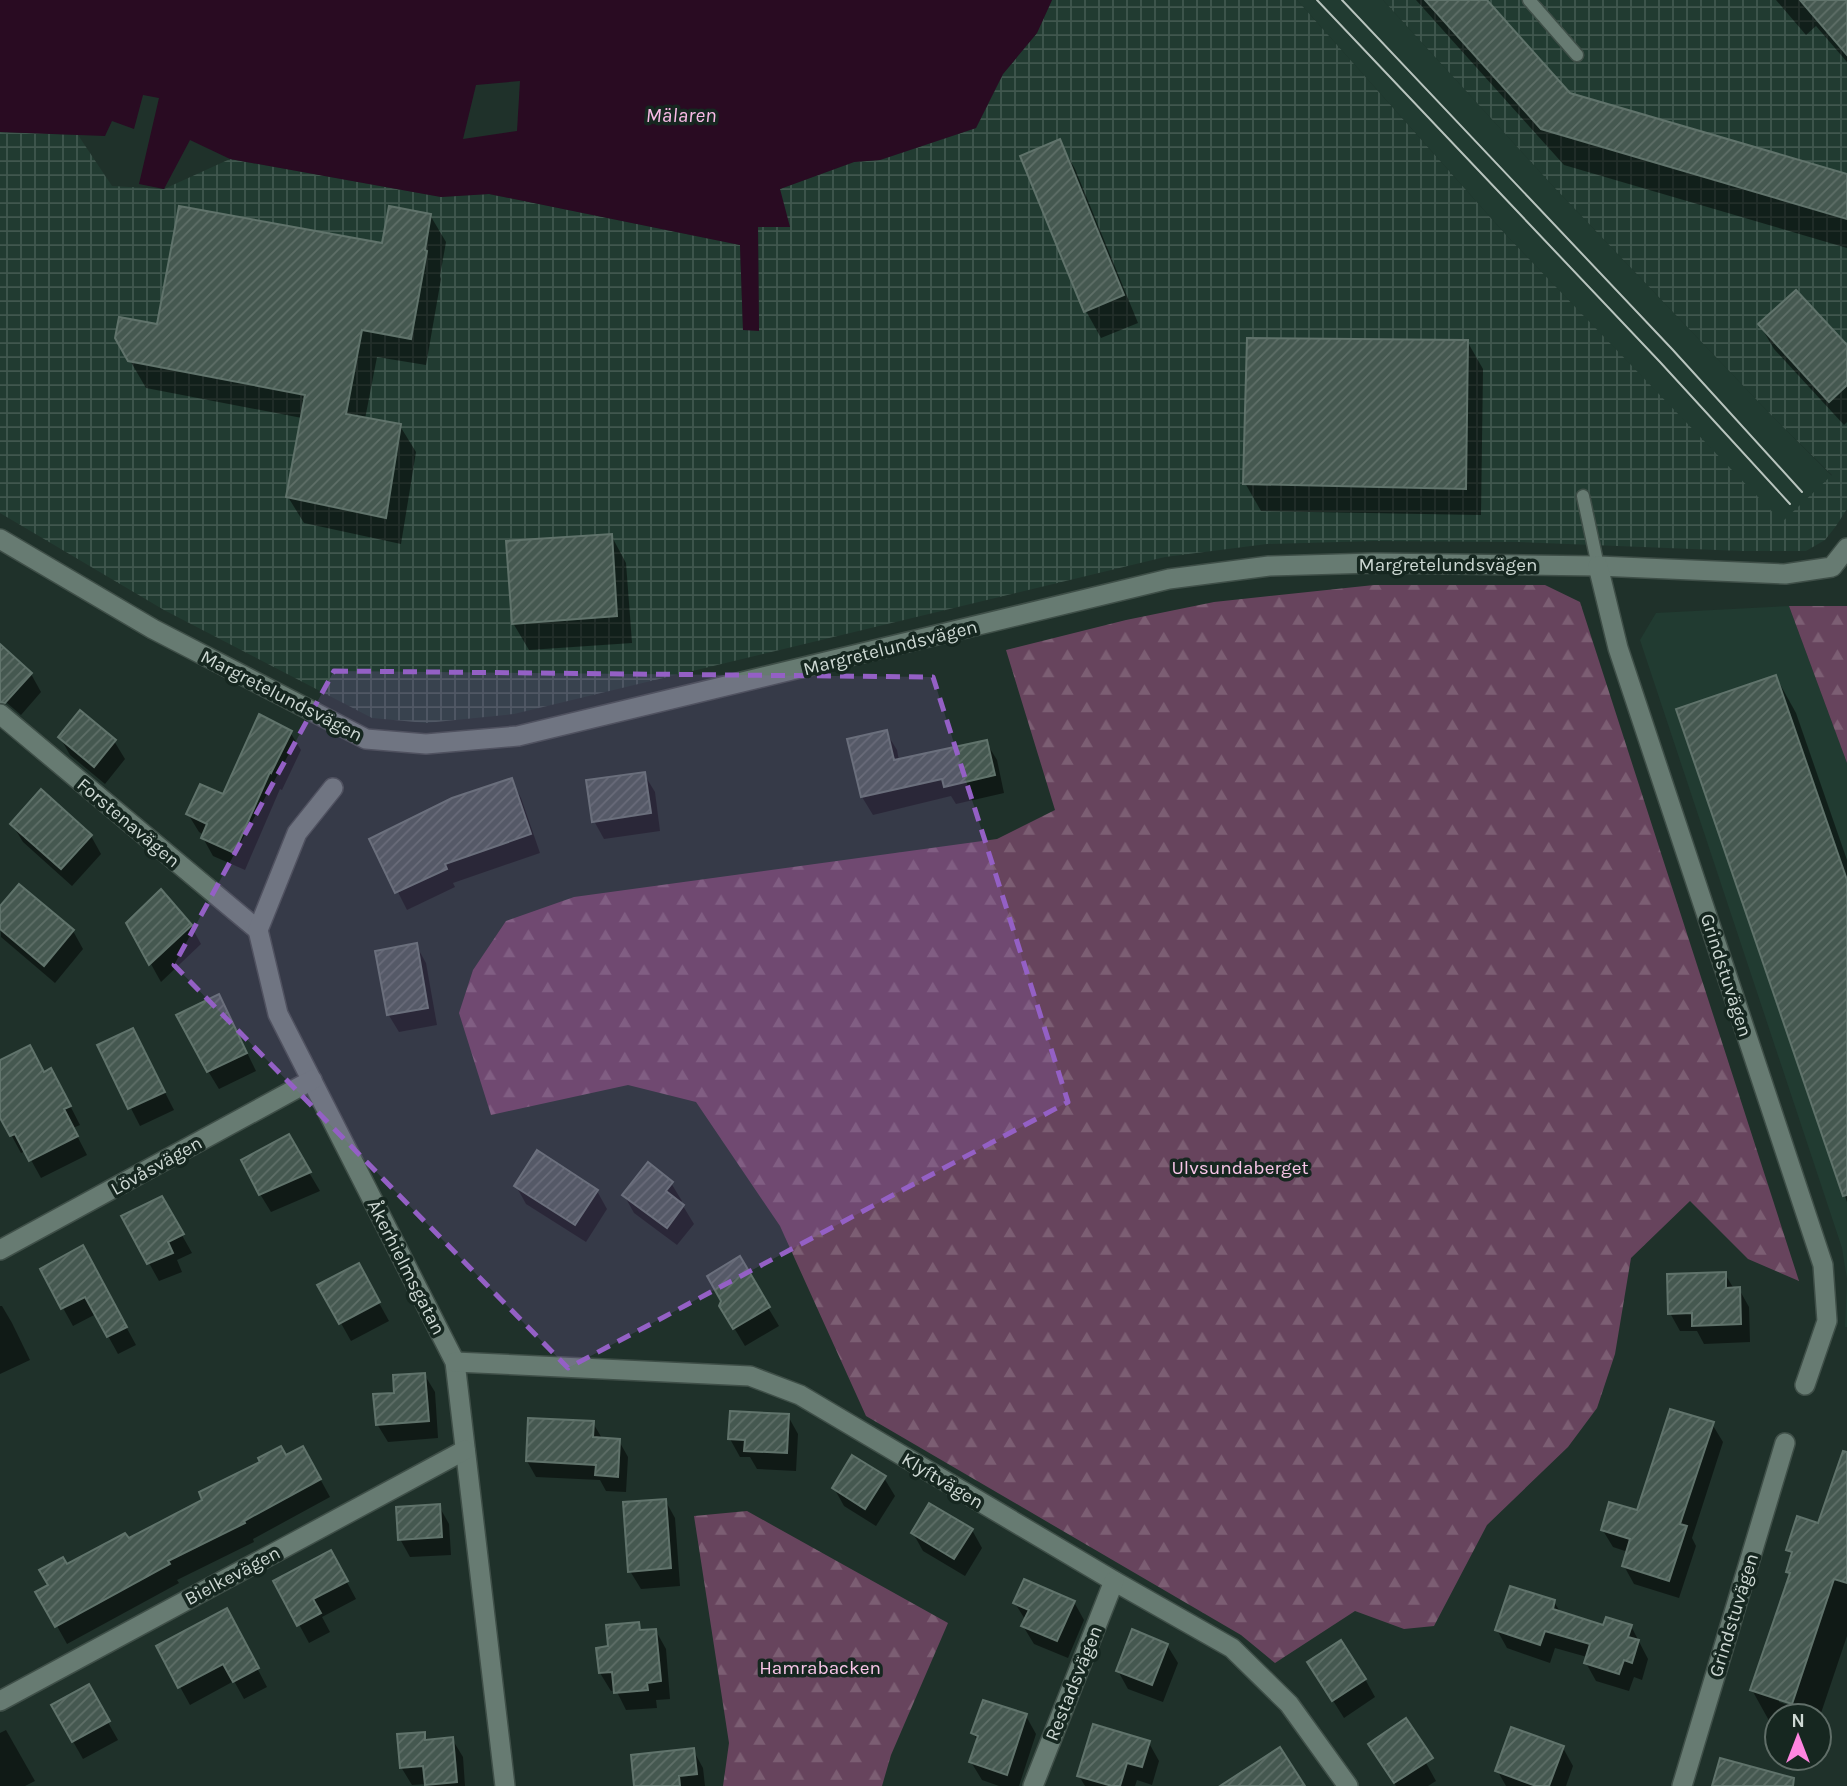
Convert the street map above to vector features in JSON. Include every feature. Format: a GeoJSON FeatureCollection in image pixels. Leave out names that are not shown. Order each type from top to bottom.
{"type":"FeatureCollection","features":[{"type":"Feature","properties":{"kind":"street","name":"Margretelundsvägen"},"geometry":{"type":"LineString","coordinates":[[0,539],[153,629],[366,739],[426,744],[518,736],[1169,579],[1269,566],[1374,563],[1598,566],[1785,574],[1832,567],[1847,548]]}},
{"type":"Feature","properties":{"kind":"street","name":"Grindstuvägen"},"geometry":{"type":"LineString","coordinates":[[1598,566],[1618,648],[1823,1265],[1827,1321],[1805,1385]]}},
{"type":"Feature","properties":{"kind":"street","name":"Forstenavägen"},"geometry":{"type":"LineString","coordinates":[[0,714],[258,930]]}},
{"type":"Feature","properties":{"kind":"street"},"geometry":{"type":"LineString","coordinates":[[258,930],[297,833],[333,788]]}},
{"type":"Feature","properties":{"kind":"street","name":"Åkerhielmsgatan"},"geometry":{"type":"LineString","coordinates":[[258,930],[278,1014],[455,1362],[505,1786]]}},
{"type":"Feature","properties":{"kind":"street","name":"Lövåsvägen"},"geometry":{"type":"LineString","coordinates":[[0,1250],[312,1080]]}},
{"type":"Feature","properties":{"kind":"street","name":"Klyftvägen"},"geometry":{"type":"LineString","coordinates":[[455,1362],[750,1376],[800,1395],[1232,1648],[1289,1704],[1348,1786]]}},
{"type":"Feature","properties":{"kind":"street","name":"Grindstuvägen"},"geometry":{"type":"LineString","coordinates":[[1682,1786],[1785,1443]]}},
{"type":"Feature","properties":{"kind":"street","name":"Bielkevägen"},"geometry":{"type":"LineString","coordinates":[[0,1701],[464,1450]]}},
{"type":"Feature","properties":{"kind":"street","name":"Restadsvägen"},"geometry":{"type":"LineString","coordinates":[[1033,1786],[1114,1581]]}},
{"type":"Feature","properties":{"kind":"lane"},"geometry":{"type":"LineString","coordinates":[[1529,0],[1577,55]]}},
{"type":"Feature","properties":{"kind":"lane"},"geometry":{"type":"LineString","coordinates":[[1583,496],[1598,566]]}},
{"type":"Feature","properties":{"kind":"highlighted area"},"geometry":{"type":"Polygon","coordinates":[[[334,671],[933,677],[1068,1102],[568,1368],[174,965],[334,671]]]}},
{"type":"Feature","properties":{"kind":"shaded area"},"geometry":{"type":"Polygon","coordinates":[[[1052,0],[1297,0],[1506,235],[1782,522],[1832,475],[1774,418],[1553,186],[1383,0],[1847,0],[1847,509],[1836,526],[1825,540],[1806,551],[1519,542],[1374,541],[1267,544],[1165,557],[514,714],[426,723],[372,718],[164,610],[0,513],[0,132],[78,135],[112,186],[164,189],[230,159],[441,197],[489,194],[740,245],[743,330],[759,330],[758,227],[780,189],[854,162],[880,160],[976,128],[1003,74],[1037,33],[1052,0]]]}},
{"type":"Feature","properties":{"kind":"shaded area"},"geometry":{"type":"Polygon","coordinates":[[[1297,0],[1383,0],[1553,186],[1832,476],[1782,523],[1506,235],[1297,0]]]}},
{"type":"Feature","properties":{"kind":"shaded area"},"geometry":{"type":"Polygon","coordinates":[[[1789,606],[1847,763],[1847,1279],[1842,1248],[1640,640],[1656,613],[1789,606]]]}},
{"type":"Feature","properties":{"kind":"shaded area"},"geometry":{"type":"Polygon","coordinates":[[[1847,1279],[1847,1327],[1845,1327],[1847,1279]]]}},
{"type":"Feature","properties":{"kind":"green space","name":"Ulvsundaberget"},"geometry":{"type":"Polygon","coordinates":[[[1374,585],[1545,585],[1580,602],[1799,1281],[1748,1259],[1690,1201],[1631,1258],[1615,1354],[1597,1408],[1568,1447],[1487,1525],[1434,1626],[1404,1629],[1355,1611],[1275,1663],[1241,1635],[866,1416],[780,1226],[696,1102],[628,1085],[491,1115],[459,1013],[473,970],[506,921],[574,897],[997,839],[1055,810],[1006,650],[1126,620],[1214,602],[1374,585]]]}},
{"type":"Feature","properties":{"kind":"green space"},"geometry":{"type":"Polygon","coordinates":[[[1789,606],[1847,606],[1847,763],[1789,606]]]}},
{"type":"Feature","properties":{"kind":"green space","name":"Hamrabacken"},"geometry":{"type":"Polygon","coordinates":[[[747,1511],[948,1623],[891,1755],[882,1786],[723,1786],[729,1743],[694,1516],[747,1511]]]}},
{"type":"Feature","properties":{"kind":"water","name":"Mälaren"},"geometry":{"type":"Polygon","coordinates":[[[0,0],[1052,0],[1037,33],[1003,74],[976,128],[880,160],[854,162],[780,189],[790,227],[758,227],[759,331],[743,330],[740,245],[489,194],[441,197],[230,159],[190,140],[164,189],[139,184],[159,98],[143,95],[134,129],[112,121],[105,136],[0,132],[0,0]]]}},
{"type":"Feature","properties":{"kind":"pier"},"geometry":{"type":"Polygon","coordinates":[[[520,81],[517,131],[463,139],[476,85],[520,81]]]}},
{"type":"Feature","properties":{"kind":"building"},"geometry":{"type":"Polygon","coordinates":[[[1425,0],[1487,0],[1570,93],[1847,174],[1847,219],[1541,129],[1425,0]]]}},
{"type":"Feature","properties":{"kind":"building"},"geometry":{"type":"Polygon","coordinates":[[[1800,0],[1847,0],[1847,55],[1800,0]]]}},
{"type":"Feature","properties":{"kind":"building"},"geometry":{"type":"Polygon","coordinates":[[[1060,139],[1124,295],[1084,312],[1020,156],[1060,139]]]}},
{"type":"Feature","properties":{"kind":"building"},"geometry":{"type":"Polygon","coordinates":[[[179,206],[382,243],[389,206],[431,214],[411,339],[362,330],[346,414],[401,424],[386,518],[286,497],[305,395],[128,361],[115,338],[119,317],[157,324],[179,206]]]}},
{"type":"Feature","properties":{"kind":"building"},"geometry":{"type":"Polygon","coordinates":[[[1796,290],[1847,345],[1847,385],[1829,402],[1758,324],[1796,290]]]}},
{"type":"Feature","properties":{"kind":"building"},"geometry":{"type":"Polygon","coordinates":[[[1247,338],[1468,340],[1466,489],[1243,484],[1247,338]]]}},
{"type":"Feature","properties":{"kind":"building"},"geometry":{"type":"Polygon","coordinates":[[[612,534],[617,616],[512,624],[506,541],[612,534]]]}},
{"type":"Feature","properties":{"kind":"building"},"geometry":{"type":"Polygon","coordinates":[[[0,644],[32,673],[5,703],[0,702],[0,644]]]}},
{"type":"Feature","properties":{"kind":"building"},"geometry":{"type":"Polygon","coordinates":[[[1776,675],[1847,880],[1847,1195],[1843,1196],[1676,709],[1776,675]]]}},
{"type":"Feature","properties":{"kind":"building"},"geometry":{"type":"Polygon","coordinates":[[[80,710],[116,740],[94,767],[58,737],[80,710]]]}},
{"type":"Feature","properties":{"kind":"building"},"geometry":{"type":"Polygon","coordinates":[[[259,714],[292,731],[270,772],[234,853],[201,838],[207,824],[186,814],[200,784],[223,794],[259,714]]]}},
{"type":"Feature","properties":{"kind":"building"},"geometry":{"type":"Polygon","coordinates":[[[887,730],[894,760],[987,740],[995,775],[944,787],[942,779],[861,797],[847,739],[887,730]]]}},
{"type":"Feature","properties":{"kind":"building"},"geometry":{"type":"Polygon","coordinates":[[[645,772],[651,813],[592,822],[586,780],[645,772]]]}},
{"type":"Feature","properties":{"kind":"building"},"geometry":{"type":"Polygon","coordinates":[[[512,778],[531,834],[445,864],[447,869],[395,893],[369,839],[452,798],[512,778]]]}},
{"type":"Feature","properties":{"kind":"building"},"geometry":{"type":"Polygon","coordinates":[[[41,789],[92,835],[61,869],[10,824],[41,789]]]}},
{"type":"Feature","properties":{"kind":"building"},"geometry":{"type":"Polygon","coordinates":[[[19,884],[74,930],[44,966],[0,929],[0,906],[19,884]]]}},
{"type":"Feature","properties":{"kind":"building"},"geometry":{"type":"Polygon","coordinates":[[[161,889],[192,925],[149,965],[126,923],[161,889]]]}},
{"type":"Feature","properties":{"kind":"building"},"geometry":{"type":"Polygon","coordinates":[[[417,943],[428,1008],[387,1015],[375,951],[417,943]]]}},
{"type":"Feature","properties":{"kind":"building"},"geometry":{"type":"Polygon","coordinates":[[[219,994],[247,1053],[207,1072],[176,1015],[219,994]]]}},
{"type":"Feature","properties":{"kind":"building"},"geometry":{"type":"Polygon","coordinates":[[[133,1028],[165,1092],[128,1109],[97,1045],[133,1028]]]}},
{"type":"Feature","properties":{"kind":"building"},"geometry":{"type":"Polygon","coordinates":[[[30,1045],[44,1072],[51,1068],[71,1106],[64,1109],[78,1136],[29,1161],[15,1134],[10,1136],[0,1118],[0,1060],[30,1045]]]}},
{"type":"Feature","properties":{"kind":"building"},"geometry":{"type":"Polygon","coordinates":[[[289,1134],[311,1172],[259,1195],[241,1160],[289,1134]]]}},
{"type":"Feature","properties":{"kind":"building"},"geometry":{"type":"Polygon","coordinates":[[[537,1150],[598,1190],[575,1225],[514,1186],[537,1150]]]}},
{"type":"Feature","properties":{"kind":"building"},"geometry":{"type":"Polygon","coordinates":[[[648,1162],[673,1182],[666,1191],[684,1205],[667,1228],[622,1195],[648,1162]]]}},
{"type":"Feature","properties":{"kind":"building"},"geometry":{"type":"Polygon","coordinates":[[[162,1196],[184,1234],[168,1242],[173,1253],[147,1264],[121,1216],[162,1196]]]}},
{"type":"Feature","properties":{"kind":"building"},"geometry":{"type":"Polygon","coordinates":[[[83,1245],[127,1327],[107,1337],[85,1297],[61,1309],[40,1269],[83,1245]]]}},
{"type":"Feature","properties":{"kind":"building"},"geometry":{"type":"Polygon","coordinates":[[[740,1256],[770,1307],[733,1329],[719,1306],[721,1301],[707,1276],[740,1256]]]}},
{"type":"Feature","properties":{"kind":"building"},"geometry":{"type":"Polygon","coordinates":[[[359,1263],[380,1302],[339,1324],[317,1285],[359,1263]]]}},
{"type":"Feature","properties":{"kind":"building"},"geometry":{"type":"Polygon","coordinates":[[[1726,1272],[1726,1288],[1740,1287],[1741,1324],[1692,1326],[1692,1313],[1668,1314],[1667,1274],[1726,1272]]]}},
{"type":"Feature","properties":{"kind":"building"},"geometry":{"type":"Polygon","coordinates":[[[425,1373],[429,1421],[376,1425],[373,1394],[394,1393],[393,1375],[425,1373]]]}},
{"type":"Feature","properties":{"kind":"building"},"geometry":{"type":"Polygon","coordinates":[[[1670,1409],[1714,1422],[1680,1524],[1687,1526],[1669,1581],[1622,1566],[1630,1539],[1601,1530],[1609,1502],[1637,1510],[1670,1409]]]}},
{"type":"Feature","properties":{"kind":"building"},"geometry":{"type":"Polygon","coordinates":[[[730,1411],[789,1414],[787,1453],[744,1451],[745,1440],[728,1439],[730,1411]]]}},
{"type":"Feature","properties":{"kind":"building"},"geometry":{"type":"Polygon","coordinates":[[[528,1418],[594,1421],[593,1437],[620,1439],[618,1477],[595,1475],[596,1465],[526,1461],[528,1418]]]}},
{"type":"Feature","properties":{"kind":"building"},"geometry":{"type":"Polygon","coordinates":[[[281,1446],[286,1455],[303,1446],[321,1479],[244,1521],[245,1523],[168,1561],[170,1564],[55,1627],[35,1592],[48,1585],[39,1570],[63,1557],[67,1564],[125,1533],[129,1538],[202,1500],[199,1492],[260,1462],[258,1458],[281,1446]]]}},
{"type":"Feature","properties":{"kind":"building"},"geometry":{"type":"Polygon","coordinates":[[[1843,1451],[1847,1452],[1847,1583],[1834,1579],[1793,1702],[1786,1702],[1750,1690],[1790,1573],[1786,1572],[1792,1552],[1786,1550],[1797,1516],[1818,1523],[1843,1451]]]}},
{"type":"Feature","properties":{"kind":"building"},"geometry":{"type":"Polygon","coordinates":[[[852,1455],[886,1476],[865,1509],[832,1488],[852,1455]]]}},
{"type":"Feature","properties":{"kind":"building"},"geometry":{"type":"Polygon","coordinates":[[[666,1499],[671,1568],[628,1572],[623,1502],[666,1499]]]}},
{"type":"Feature","properties":{"kind":"building"},"geometry":{"type":"Polygon","coordinates":[[[929,1503],[973,1529],[954,1559],[911,1533],[929,1503]]]}},
{"type":"Feature","properties":{"kind":"building"},"geometry":{"type":"Polygon","coordinates":[[[440,1504],[442,1537],[398,1540],[396,1507],[440,1504]]]}},
{"type":"Feature","properties":{"kind":"building"},"geometry":{"type":"Polygon","coordinates":[[[331,1550],[348,1581],[313,1599],[321,1613],[297,1626],[273,1581],[331,1550]]]}},
{"type":"Feature","properties":{"kind":"building"},"geometry":{"type":"Polygon","coordinates":[[[1024,1579],[1075,1601],[1057,1641],[1021,1626],[1029,1610],[1013,1603],[1024,1579]]]}},
{"type":"Feature","properties":{"kind":"building"},"geometry":{"type":"Polygon","coordinates":[[[1510,1586],[1555,1600],[1553,1609],[1603,1625],[1606,1617],[1632,1625],[1628,1637],[1639,1640],[1632,1663],[1624,1660],[1619,1674],[1584,1663],[1590,1644],[1545,1631],[1540,1645],[1495,1630],[1510,1586]]]}},
{"type":"Feature","properties":{"kind":"building"},"geometry":{"type":"Polygon","coordinates":[[[227,1608],[259,1668],[233,1682],[223,1664],[178,1688],[156,1646],[227,1608]]]}},
{"type":"Feature","properties":{"kind":"building"},"geometry":{"type":"Polygon","coordinates":[[[639,1622],[640,1630],[656,1629],[661,1681],[647,1683],[648,1690],[614,1693],[612,1672],[599,1673],[596,1648],[608,1646],[606,1625],[639,1622]]]}},
{"type":"Feature","properties":{"kind":"building"},"geometry":{"type":"Polygon","coordinates":[[[1132,1629],[1168,1644],[1152,1685],[1116,1671],[1132,1629]]]}},
{"type":"Feature","properties":{"kind":"building"},"geometry":{"type":"Polygon","coordinates":[[[1341,1640],[1366,1679],[1332,1701],[1307,1662],[1341,1640]]]}},
{"type":"Feature","properties":{"kind":"building"},"geometry":{"type":"Polygon","coordinates":[[[89,1684],[110,1721],[72,1742],[51,1705],[89,1684]]]}},
{"type":"Feature","properties":{"kind":"building"},"geometry":{"type":"Polygon","coordinates":[[[983,1700],[1027,1714],[1007,1775],[969,1762],[978,1736],[971,1733],[983,1700]]]}},
{"type":"Feature","properties":{"kind":"building"},"geometry":{"type":"Polygon","coordinates":[[[1406,1718],[1433,1758],[1394,1783],[1368,1744],[1406,1718]]]}},
{"type":"Feature","properties":{"kind":"building"},"geometry":{"type":"Polygon","coordinates":[[[1093,1724],[1150,1741],[1142,1767],[1127,1763],[1120,1786],[1077,1776],[1093,1724]]]}},
{"type":"Feature","properties":{"kind":"building"},"geometry":{"type":"Polygon","coordinates":[[[1511,1727],[1564,1746],[1549,1786],[1536,1786],[1495,1771],[1511,1727]]]}},
{"type":"Feature","properties":{"kind":"building"},"geometry":{"type":"Polygon","coordinates":[[[425,1732],[425,1740],[453,1737],[457,1782],[425,1785],[423,1766],[400,1768],[397,1734],[425,1732]]]}},
{"type":"Feature","properties":{"kind":"building"},"geometry":{"type":"Polygon","coordinates":[[[1280,1747],[1305,1786],[1220,1786],[1280,1747]]]}},
{"type":"Feature","properties":{"kind":"building"},"geometry":{"type":"Polygon","coordinates":[[[694,1748],[697,1774],[679,1776],[680,1786],[634,1786],[631,1755],[694,1748]]]}},
{"type":"Feature","properties":{"kind":"building"},"geometry":{"type":"Polygon","coordinates":[[[1720,1758],[1763,1770],[1763,1772],[1794,1778],[1793,1786],[1712,1786],[1720,1758]]]}},
{"type":"Feature","properties":{"kind":"tram line"},"geometry":{"type":"LineString","coordinates":[[1317,0],[1660,362],[1790,504]]}},
{"type":"Feature","properties":{"kind":"tram line"},"geometry":{"type":"LineString","coordinates":[[1342,0],[1672,349],[1802,492]]}}]}
